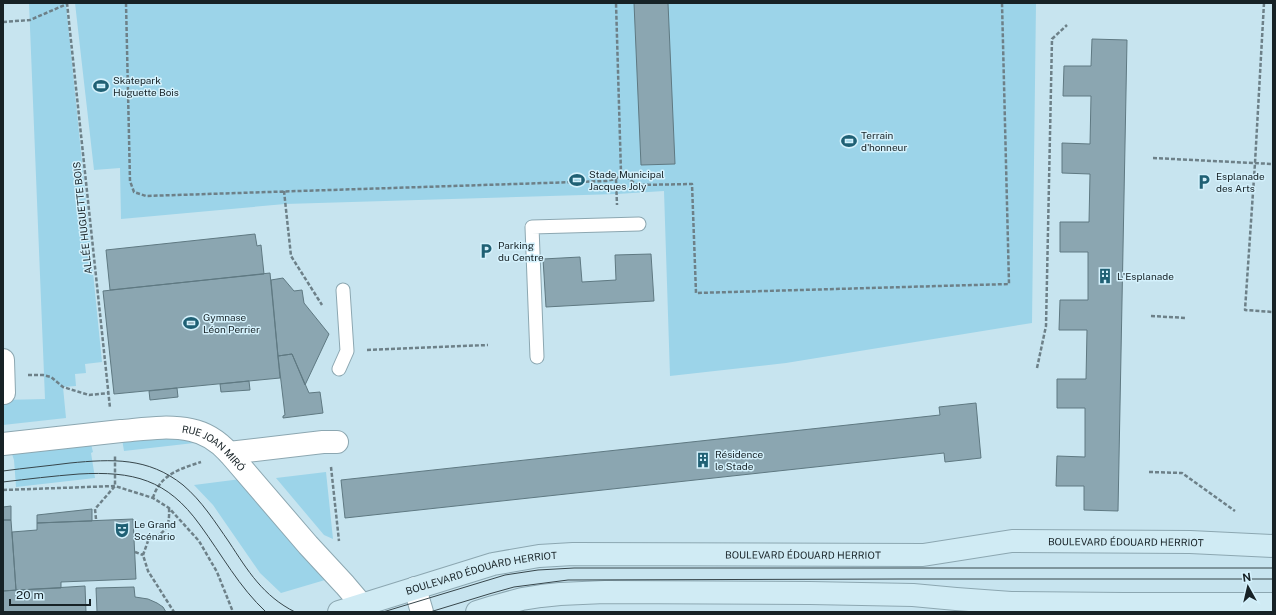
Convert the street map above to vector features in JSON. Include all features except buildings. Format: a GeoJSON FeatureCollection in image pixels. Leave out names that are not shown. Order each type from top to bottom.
{"type":"FeatureCollection","features":[{"type":"Feature","properties":{"kind":"main road","name":"BOULEVARD ÉDOUARD HERRIOT"},"geometry":{"type":"LineString","coordinates":[[339,612],[493,564],[532,557],[556,555],[923,555],[1012,541],[1190,542],[1273,546]]}},
{"type":"Feature","properties":{"kind":"main road"},"geometry":{"type":"LineString","coordinates":[[477,612],[515,601],[541,596],[605,592],[913,595],[956,600],[1011,603],[1273,604]]}},
{"type":"Feature","properties":{"kind":"street"},"geometry":{"type":"LineString","coordinates":[[3,360],[4,384]]}},
{"type":"Feature","properties":{"kind":"street","name":"RUE JOAN MIRÓ"},"geometry":{"type":"LineString","coordinates":[[3,444],[113,432],[171,428],[192,430],[212,438],[230,453],[308,546],[362,605]]}},
{"type":"Feature","properties":{"kind":"street"},"geometry":{"type":"LineString","coordinates":[[230,453],[330,442]]}},
{"type":"Feature","properties":{"kind":"street"},"geometry":{"type":"LineString","coordinates":[[415,588],[422,612]]}},
{"type":"Feature","properties":{"kind":"lane"},"geometry":{"type":"LineString","coordinates":[[537,356],[532,227],[639,224]]}},
{"type":"Feature","properties":{"kind":"lane"},"geometry":{"type":"LineString","coordinates":[[339,369],[347,351],[343,290]]}},
{"type":"Feature","properties":{"kind":"path"},"geometry":{"type":"LineString","coordinates":[[3,22],[30,20],[67,3]]}},
{"type":"Feature","properties":{"kind":"path","name":"ALLÉE HUGUETTE BOIS"},"geometry":{"type":"LineString","coordinates":[[67,3],[113,432]]}},
{"type":"Feature","properties":{"kind":"path"},"geometry":{"type":"LineString","coordinates":[[126,3],[130,181],[134,192],[146,196],[598,181],[616,179]]}},
{"type":"Feature","properties":{"kind":"path"},"geometry":{"type":"LineString","coordinates":[[616,3],[621,173],[616,179],[618,224]]}},
{"type":"Feature","properties":{"kind":"path"},"geometry":{"type":"LineString","coordinates":[[621,173],[637,185],[692,184],[696,293],[1009,284],[1002,3]]}},
{"type":"Feature","properties":{"kind":"path"},"geometry":{"type":"LineString","coordinates":[[1264,3],[1245,310],[1273,312]]}},
{"type":"Feature","properties":{"kind":"path"},"geometry":{"type":"LineString","coordinates":[[1037,368],[1046,326],[1052,39],[1067,25]]}},
{"type":"Feature","properties":{"kind":"path"},"geometry":{"type":"LineString","coordinates":[[1153,158],[1273,164]]}},
{"type":"Feature","properties":{"kind":"path"},"geometry":{"type":"LineString","coordinates":[[1151,316],[1186,318]]}},
{"type":"Feature","properties":{"kind":"path"},"geometry":{"type":"LineString","coordinates":[[4,384],[44,375],[51,377],[63,387],[89,395],[109,393]]}},
{"type":"Feature","properties":{"kind":"path"},"geometry":{"type":"LineString","coordinates":[[330,442],[339,542]]}},
{"type":"Feature","properties":{"kind":"path"},"geometry":{"type":"LineString","coordinates":[[153,498],[158,486],[168,476],[185,467],[230,453]]}},
{"type":"Feature","properties":{"kind":"path"},"geometry":{"type":"LineString","coordinates":[[96,519],[95,508],[115,486],[115,454]]}},
{"type":"Feature","properties":{"kind":"path"},"geometry":{"type":"LineString","coordinates":[[1149,472],[1182,473],[1235,511]]}},
{"type":"Feature","properties":{"kind":"path"},"geometry":{"type":"LineString","coordinates":[[3,490],[115,486],[153,498],[169,508],[199,541],[217,572],[233,612]]}},
{"type":"Feature","properties":{"kind":"path"},"geometry":{"type":"LineString","coordinates":[[169,508],[169,523],[162,534],[148,541],[143,555],[148,571],[174,612]]}},
{"type":"Feature","properties":{"kind":"path"},"geometry":{"type":"LineString","coordinates":[[135,552],[143,555]]}},
{"type":"Feature","properties":{"kind":"shaded area"},"geometry":{"type":"Polygon","coordinates":[[[29,3],[66,3],[102,362],[85,364],[86,373],[75,374],[76,386],[63,387],[66,418],[3,425],[3,400],[45,399],[29,3]]]}},
{"type":"Feature","properties":{"kind":"shaded area","name":"Stade Municipal Jacques Joly"},"geometry":{"type":"Polygon","coordinates":[[[75,3],[1036,3],[1032,323],[786,363],[670,376],[664,191],[617,194],[285,204],[121,219],[120,168],[94,170],[75,3]]]}},
{"type":"Feature","properties":{"kind":"shaded area"},"geometry":{"type":"Polygon","coordinates":[[[160,438],[184,440],[194,443],[124,451],[122,439],[160,438]]]}},
{"type":"Feature","properties":{"kind":"shaded area"},"geometry":{"type":"Polygon","coordinates":[[[91,444],[95,478],[16,487],[14,460],[12,454],[91,444]]]}},
{"type":"Feature","properties":{"kind":"shaded area"},"geometry":{"type":"Polygon","coordinates":[[[326,472],[333,539],[324,535],[276,478],[326,472]]]}},
{"type":"Feature","properties":{"kind":"shaded area"},"geometry":{"type":"Polygon","coordinates":[[[241,479],[325,580],[281,593],[260,573],[213,505],[194,485],[241,479]]]}},
{"type":"Feature","properties":{"kind":"tram line"},"geometry":{"type":"LineString","coordinates":[[3,471],[100,461],[129,462],[156,469],[170,476],[190,491],[208,512],[257,582],[284,606],[295,612]]}},
{"type":"Feature","properties":{"kind":"tram line"},"geometry":{"type":"LineString","coordinates":[[3,482],[98,473],[116,474],[147,481],[175,497],[188,509],[247,592],[266,612]]}},
{"type":"Feature","properties":{"kind":"tram line"},"geometry":{"type":"LineString","coordinates":[[383,612],[505,575],[538,570],[574,568],[1273,568]]}},
{"type":"Feature","properties":{"kind":"tram line"},"geometry":{"type":"LineString","coordinates":[[430,612],[514,587],[568,580],[1273,579]]}},
{"type":"Feature","properties":{"kind":"place","name":"Skatepark Huguette Bois"},"geometry":{"type":"Point","coordinates":[101,86]}},
{"type":"Feature","properties":{"kind":"place","name":"Terrain d'honneur"},"geometry":{"type":"Point","coordinates":[849,141]}},
{"type":"Feature","properties":{"kind":"place","name":"Stade Municipal Jacques Joly"},"geometry":{"type":"Point","coordinates":[577,180]}},
{"type":"Feature","properties":{"kind":"place","name":"Esplanade des Arts"},"geometry":{"type":"Point","coordinates":[1204,182]}},
{"type":"Feature","properties":{"kind":"place","name":"Parking du Centre"},"geometry":{"type":"Point","coordinates":[486,251]}},
{"type":"Feature","properties":{"kind":"place","name":"L'Esplanade"},"geometry":{"type":"Point","coordinates":[1105,276]}},
{"type":"Feature","properties":{"kind":"place","name":"Gymnase Léon Perrier"},"geometry":{"type":"Point","coordinates":[191,323]}},
{"type":"Feature","properties":{"kind":"place","name":"Résidence le Stade"},"geometry":{"type":"Point","coordinates":[703,460]}},
{"type":"Feature","properties":{"kind":"place","name":"Le Grand Scénario"},"geometry":{"type":"Point","coordinates":[122,530]}}]}
